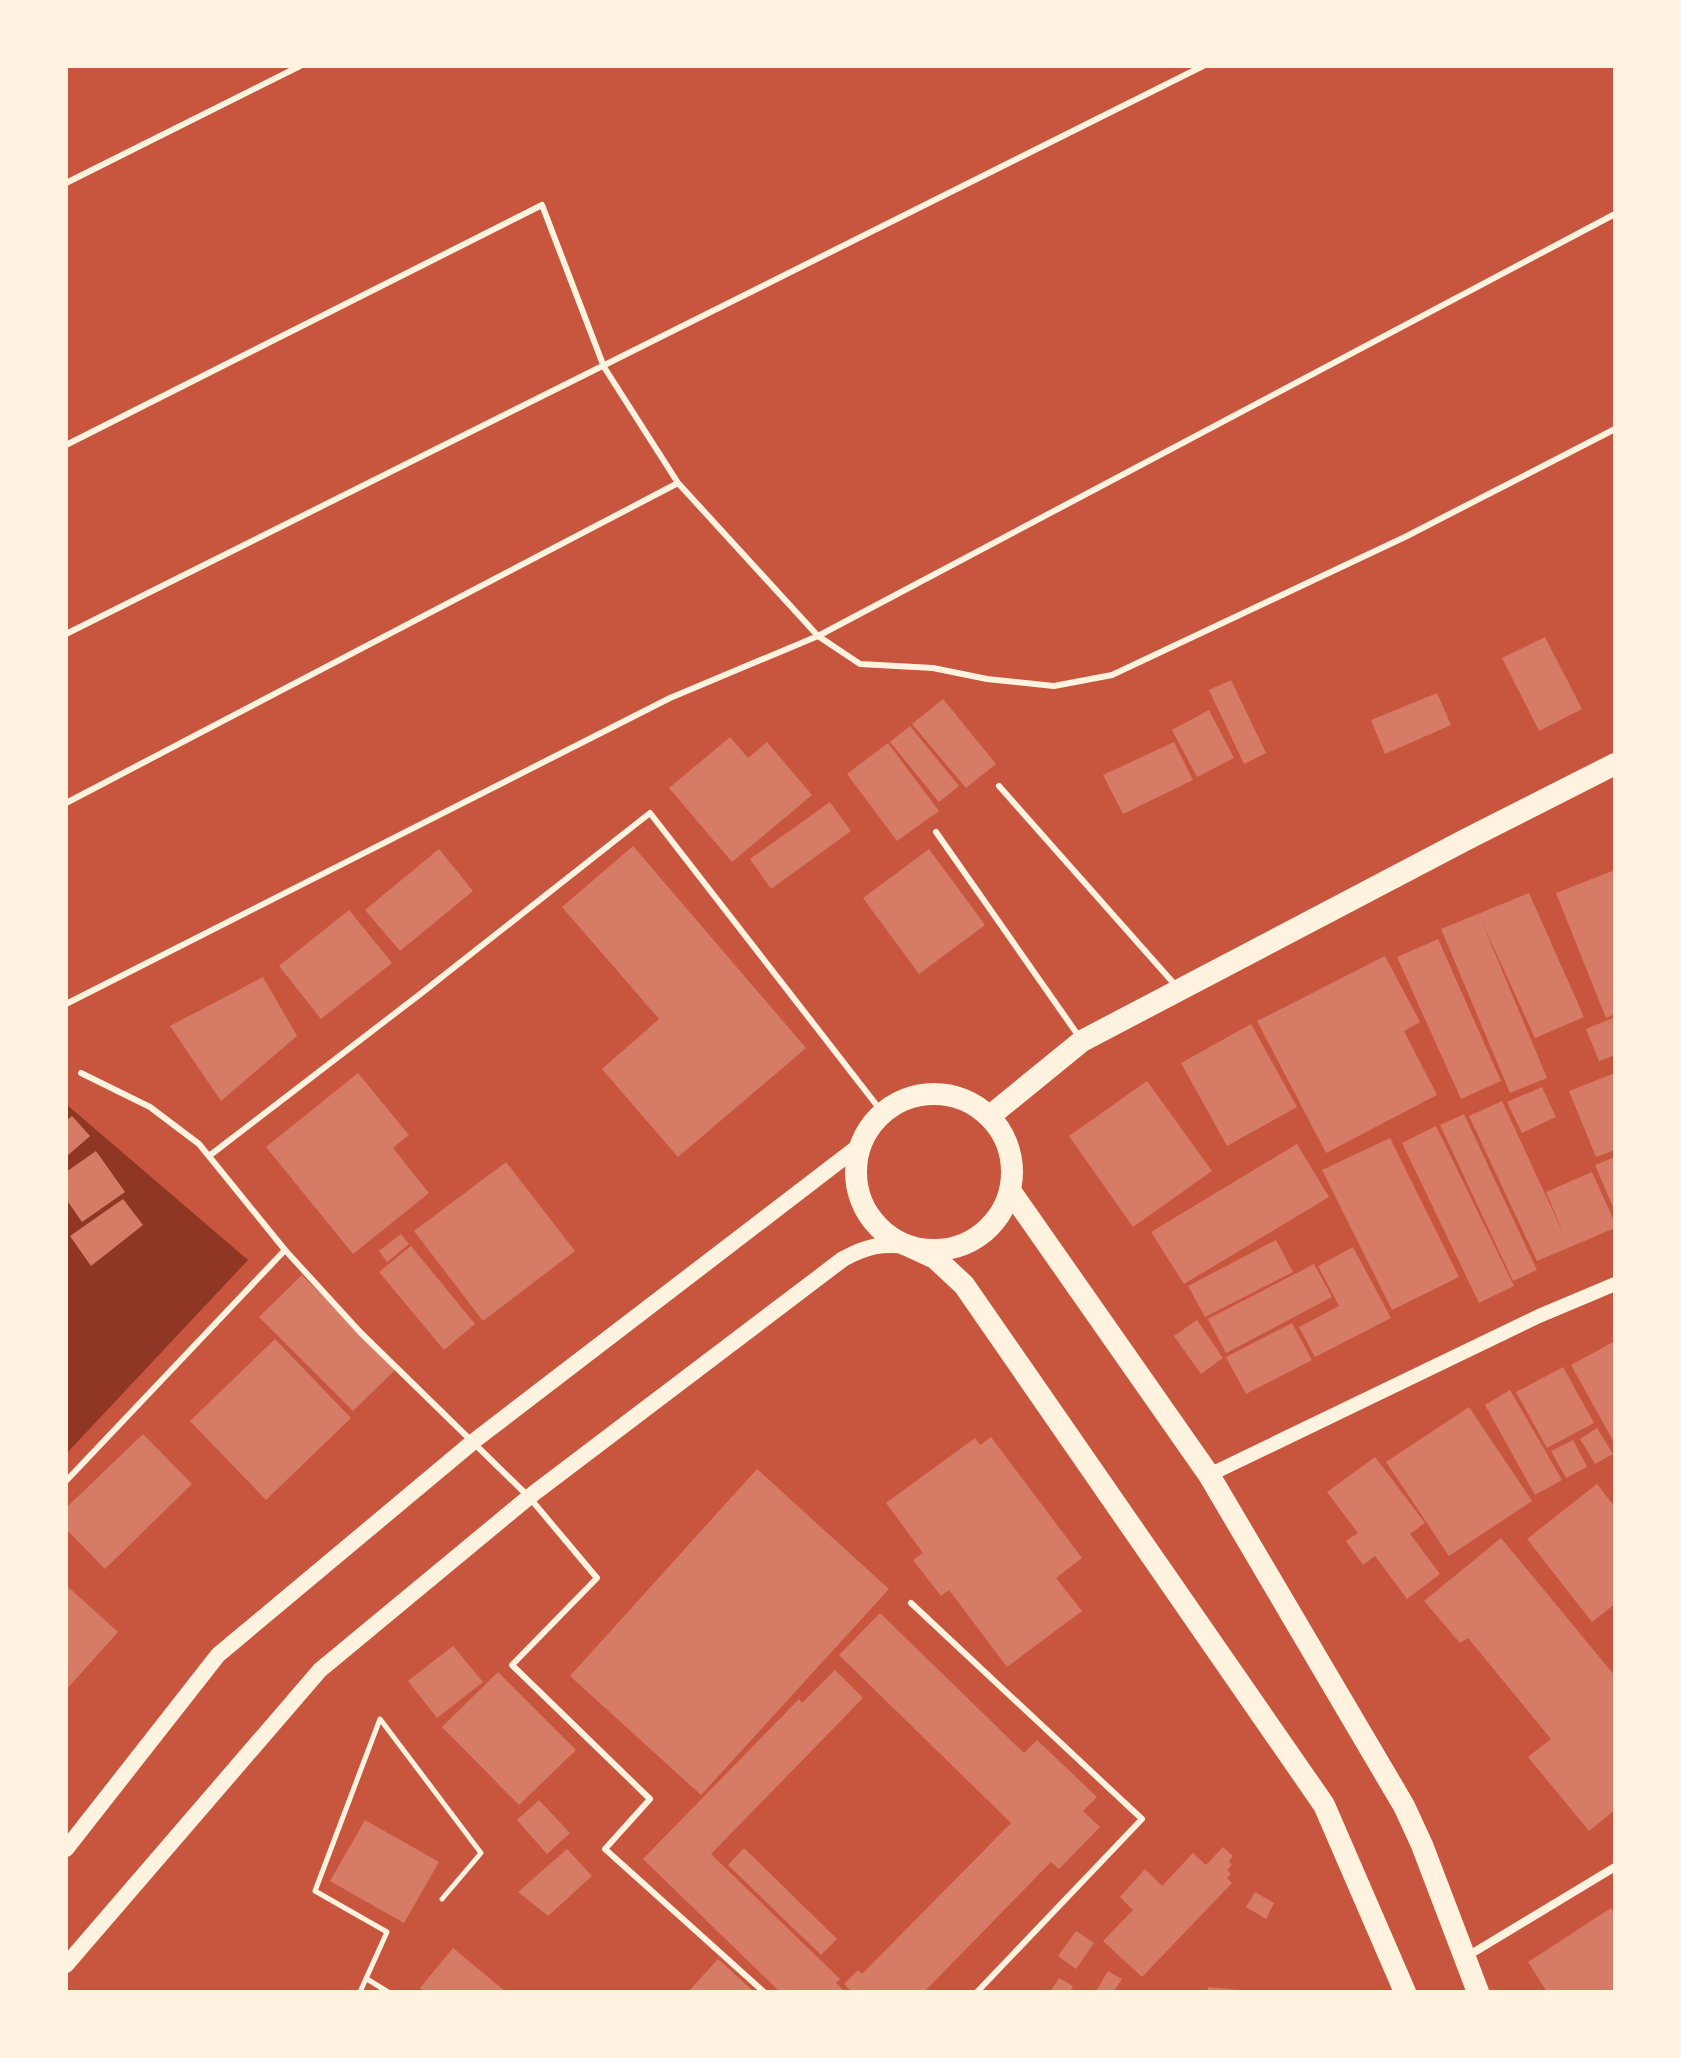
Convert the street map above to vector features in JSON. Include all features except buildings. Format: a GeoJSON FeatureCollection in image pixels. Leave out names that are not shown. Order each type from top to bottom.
{"type":"FeatureCollection","features":[{"type":"Feature","properties":{"kind":"highway"},"geometry":{"type":"LineString","coordinates":[[990,1116],[1082,1041],[1615,764]]}},
{"type":"Feature","properties":{"kind":"highway"},"geometry":{"type":"LineString","coordinates":[[909,1246],[939,1250],[968,1243],[995,1223],[1011,1192],[1013,1165],[1006,1140],[990,1116],[970,1102],[945,1096],[918,1095],[901,1100],[882,1112],[859,1146],[855,1179],[865,1210],[887,1234],[909,1246],[935,1258],[969,1293],[1324,1805],[1405,1992]]}},
{"type":"Feature","properties":{"kind":"highway"},"geometry":{"type":"LineString","coordinates":[[1011,1192],[1209,1475],[1404,1806],[1478,1992]]}},
{"type":"Feature","properties":{"kind":"main road"},"geometry":{"type":"LineString","coordinates":[[66,1849],[218,1655],[474,1441],[859,1146]]}},
{"type":"Feature","properties":{"kind":"main road"},"geometry":{"type":"LineString","coordinates":[[66,1965],[320,1670],[529,1497],[843,1259],[874,1245],[909,1246]]}},
{"type":"Feature","properties":{"kind":"street"},"geometry":{"type":"LineString","coordinates":[[1209,1475],[1539,1316],[1615,1284]]}},
{"type":"Feature","properties":{"kind":"street"},"geometry":{"type":"LineString","coordinates":[[1465,1957],[1615,1867]]}},
{"type":"Feature","properties":{"kind":"lane"},"geometry":{"type":"LineString","coordinates":[[66,183],[300,66]]}},
{"type":"Feature","properties":{"kind":"lane"},"geometry":{"type":"LineString","coordinates":[[66,634],[1203,66]]}},
{"type":"Feature","properties":{"kind":"lane"},"geometry":{"type":"LineString","coordinates":[[66,445],[542,205],[604,367],[678,483],[818,636],[860,664],[933,668],[987,679],[1054,686],[1112,675],[1405,537],[1615,429]]}},
{"type":"Feature","properties":{"kind":"lane"},"geometry":{"type":"LineString","coordinates":[[66,1004],[670,698],[818,636],[1615,214]]}},
{"type":"Feature","properties":{"kind":"lane"},"geometry":{"type":"LineString","coordinates":[[66,803],[678,483]]}},
{"type":"Feature","properties":{"kind":"lane"},"geometry":{"type":"LineString","coordinates":[[999,786],[1179,990]]}},
{"type":"Feature","properties":{"kind":"lane"},"geometry":{"type":"LineString","coordinates":[[209,1156],[650,813],[882,1112]]}},
{"type":"Feature","properties":{"kind":"lane"},"geometry":{"type":"LineString","coordinates":[[936,832],[1082,1041]]}},
{"type":"Feature","properties":{"kind":"lane"},"geometry":{"type":"LineString","coordinates":[[81,1073],[150,1107],[199,1144],[285,1250],[361,1333],[529,1497],[597,1578],[512,1665],[650,1799],[605,1849],[764,1992]]}},
{"type":"Feature","properties":{"kind":"lane"},"geometry":{"type":"LineString","coordinates":[[66,1481],[285,1250]]}},
{"type":"Feature","properties":{"kind":"lane"},"geometry":{"type":"LineString","coordinates":[[911,1603],[1142,1819],[977,1992]]}},
{"type":"Feature","properties":{"kind":"path"},"geometry":{"type":"LineString","coordinates":[[360,1992],[387,1932],[315,1891],[380,1719],[481,1853],[442,1899]]}},
{"type":"Feature","properties":{"kind":"path"},"geometry":{"type":"LineString","coordinates":[[367,1979],[388,1992]]}},
{"type":"Feature","properties":{"kind":"shaded area"},"geometry":{"type":"Polygon","coordinates":[[[66,1104],[248,1260],[66,1454],[66,1104]]]}}]}
